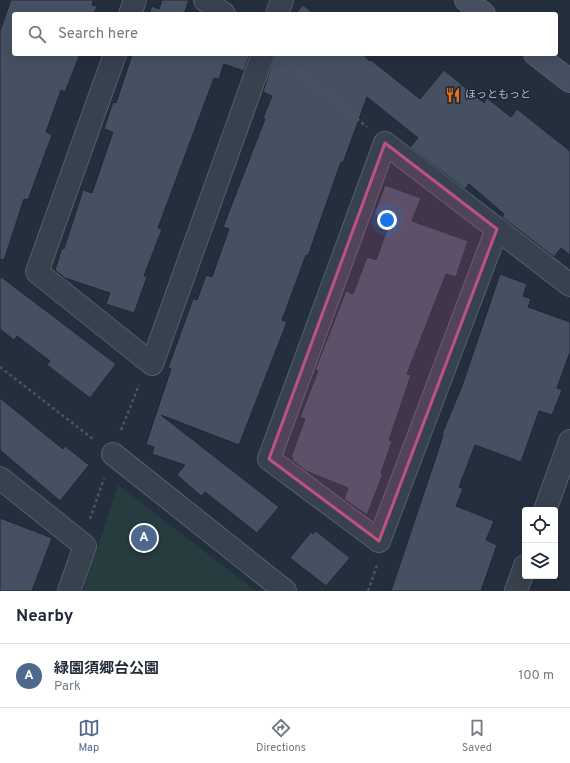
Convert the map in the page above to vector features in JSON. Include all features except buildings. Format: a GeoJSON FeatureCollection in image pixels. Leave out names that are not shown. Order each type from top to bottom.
{"type":"FeatureCollection","features":[{"type":"Feature","properties":{"kind":"street"},"geometry":{"type":"LineString","coordinates":[[131,12],[135,0]]}},
{"type":"Feature","properties":{"kind":"street"},"geometry":{"type":"LineString","coordinates":[[205,0],[221,12]]}},
{"type":"Feature","properties":{"kind":"street"},"geometry":{"type":"LineString","coordinates":[[278,12],[282,0]]}},
{"type":"Feature","properties":{"kind":"street"},"geometry":{"type":"LineString","coordinates":[[466,0],[481,12]]}},
{"type":"Feature","properties":{"kind":"street"},"geometry":{"type":"LineString","coordinates":[[114,56],[37,272],[152,364],[262,56]]}},
{"type":"Feature","properties":{"kind":"street"},"geometry":{"type":"LineString","coordinates":[[538,56],[570,81]]}},
{"type":"Feature","properties":{"kind":"street"},"geometry":{"type":"LineString","coordinates":[[497,229],[379,542],[269,459],[385,143],[570,285]]}},
{"type":"Feature","properties":{"kind":"street"},"geometry":{"type":"LineString","coordinates":[[546,507],[570,441]]}},
{"type":"Feature","properties":{"kind":"street"},"geometry":{"type":"LineString","coordinates":[[116,444],[285,591]]}},
{"type":"Feature","properties":{"kind":"street"},"geometry":{"type":"LineString","coordinates":[[0,478],[85,546],[69,591]]}},
{"type":"Feature","properties":{"kind":"street"},"geometry":{"type":"LineString","coordinates":[[516,591],[522,574]]}},
{"type":"Feature","properties":{"kind":"path"},"geometry":{"type":"LineString","coordinates":[[286,62],[385,143]]}},
{"type":"Feature","properties":{"kind":"path"},"geometry":{"type":"LineString","coordinates":[[0,367],[116,444],[139,384]]}},
{"type":"Feature","properties":{"kind":"path"},"geometry":{"type":"LineString","coordinates":[[89,523],[106,474]]}},
{"type":"Feature","properties":{"kind":"highlighted area"},"geometry":{"type":"Polygon","coordinates":[[[385,143],[497,229],[379,541],[269,459],[385,143]]]}},
{"type":"Feature","properties":{"kind":"green space"},"geometry":{"type":"Polygon","coordinates":[[[118,485],[256,591],[83,591],[118,485]]]}},
{"type":"Feature","properties":{"kind":"place","name":"ほっともっと"},"geometry":{"type":"Point","coordinates":[453,95]}},
{"type":"Feature","properties":{"kind":"place","name":"緑園須郷台公園"},"geometry":{"type":"Point","coordinates":[144,538]}}]}
